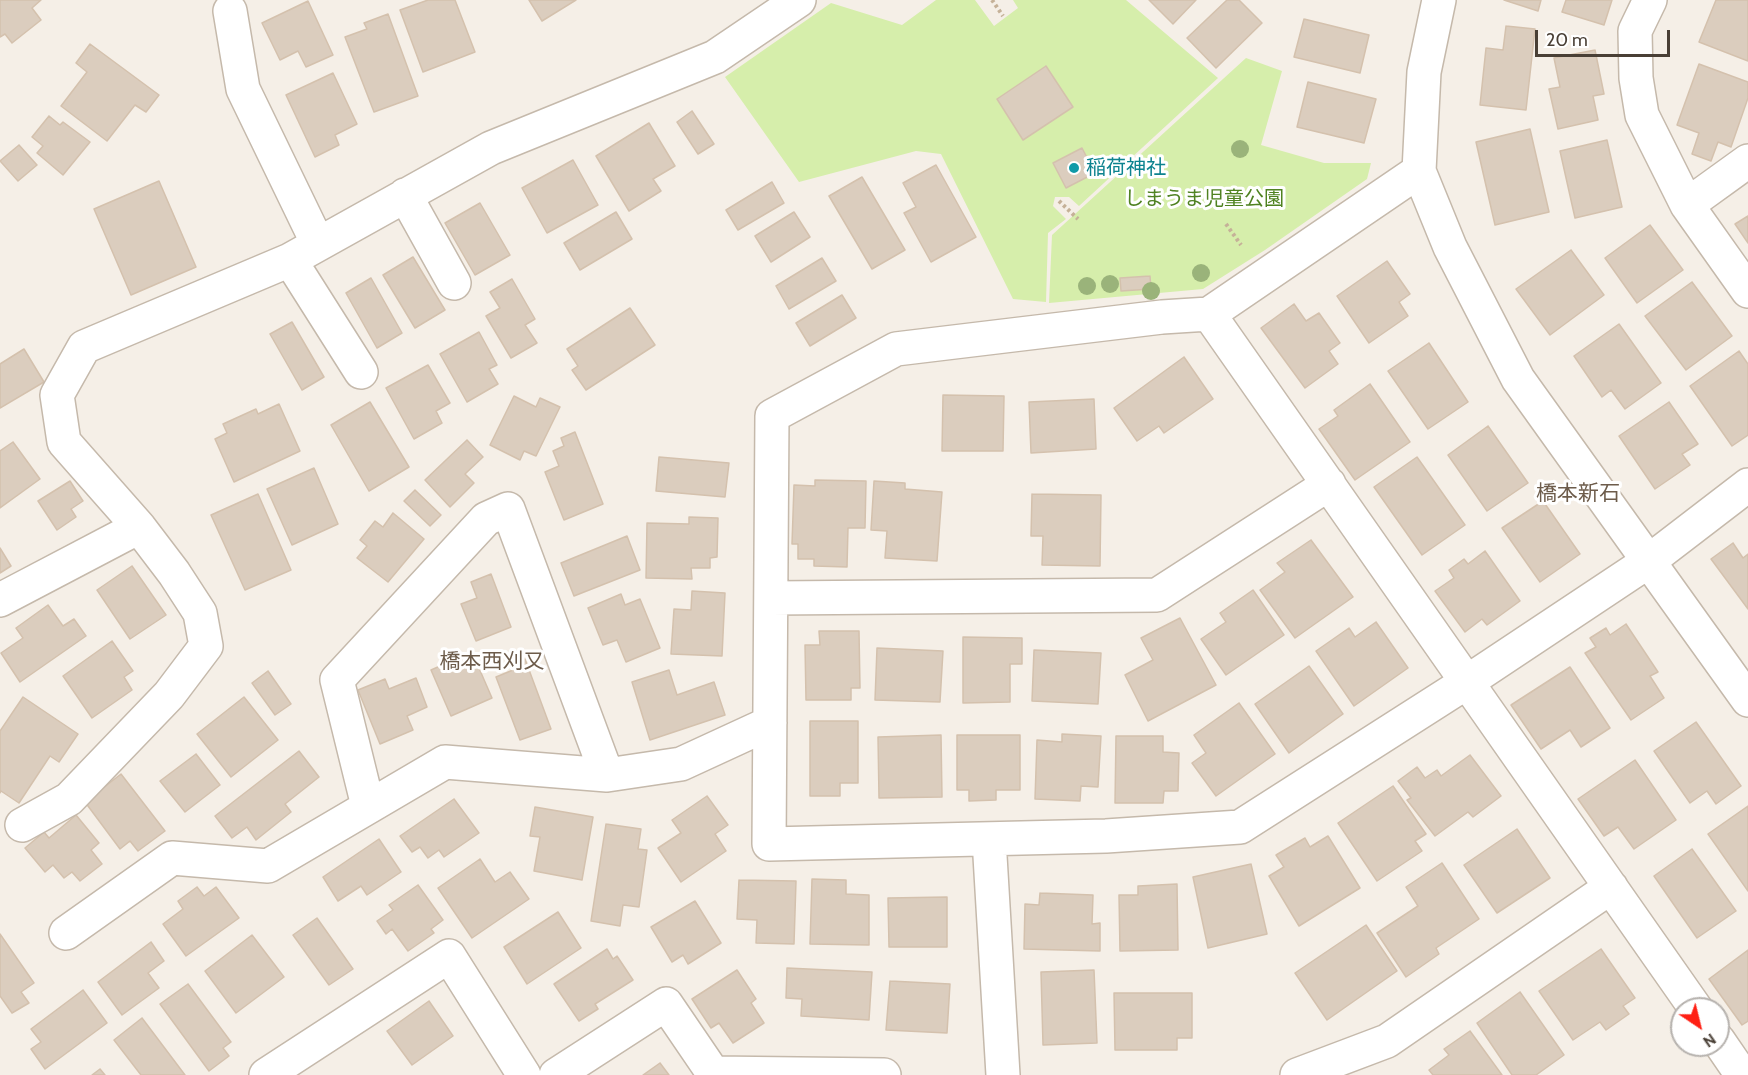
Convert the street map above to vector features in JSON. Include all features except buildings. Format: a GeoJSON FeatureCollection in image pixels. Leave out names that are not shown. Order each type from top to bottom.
{"type":"FeatureCollection","features":[{"type":"Feature","properties":{"kind":"street"},"geometry":{"type":"LineString","coordinates":[[22,825],[69,799],[169,695],[206,646],[200,613],[174,573],[139,527],[64,442],[57,395],[84,346],[290,260],[491,148],[715,57],[799,0]]}},
{"type":"Feature","properties":{"kind":"street"},"geometry":{"type":"LineString","coordinates":[[1439,0],[1424,72],[1419,171],[1450,247],[1518,379],[1748,700]]}},
{"type":"Feature","properties":{"kind":"street"},"geometry":{"type":"LineString","coordinates":[[1650,0],[1635,32],[1636,78],[1642,115],[1687,205],[1748,291]]}},
{"type":"Feature","properties":{"kind":"street"},"geometry":{"type":"LineString","coordinates":[[230,11],[243,89],[318,244]]}},
{"type":"Feature","properties":{"kind":"street"},"geometry":{"type":"LineString","coordinates":[[1687,205],[1748,161]]}},
{"type":"Feature","properties":{"kind":"street"},"geometry":{"type":"LineString","coordinates":[[1419,171],[1209,314],[1162,317],[896,349],[772,416],[770,844],[1106,836],[1240,827],[1467,682],[1649,561],[1748,485]]}},
{"type":"Feature","properties":{"kind":"street"},"geometry":{"type":"LineString","coordinates":[[405,195],[454,283]]}},
{"type":"Feature","properties":{"kind":"street"},"geometry":{"type":"LineString","coordinates":[[290,260],[361,372]]}},
{"type":"Feature","properties":{"kind":"street"},"geometry":{"type":"LineString","coordinates":[[1209,314],[1688,997]]}},
{"type":"Feature","properties":{"kind":"street"},"geometry":{"type":"LineString","coordinates":[[771,598],[1157,595],[1329,484]]}},
{"type":"Feature","properties":{"kind":"street"},"geometry":{"type":"LineString","coordinates":[[368,806],[337,680],[486,519],[508,509],[607,775]]}},
{"type":"Feature","properties":{"kind":"street"},"geometry":{"type":"LineString","coordinates":[[0,600],[139,527]]}},
{"type":"Feature","properties":{"kind":"street"},"geometry":{"type":"LineString","coordinates":[[66,933],[172,858],[268,866],[445,762],[607,775],[681,764],[770,723]]}},
{"type":"Feature","properties":{"kind":"street"},"geometry":{"type":"LineString","coordinates":[[989,839],[1003,1075]]}},
{"type":"Feature","properties":{"kind":"street"},"geometry":{"type":"LineString","coordinates":[[1297,1075],[1387,1041],[1611,887]]}},
{"type":"Feature","properties":{"kind":"street"},"geometry":{"type":"LineString","coordinates":[[266,1075],[449,956],[524,1075]]}},
{"type":"Feature","properties":{"kind":"street"},"geometry":{"type":"LineString","coordinates":[[556,1075],[666,1004],[713,1073],[884,1075]]}},
{"type":"Feature","properties":{"kind":"street"},"geometry":{"type":"LineString","coordinates":[[1730,1057],[1742,1075]]}},
{"type":"Feature","properties":{"kind":"path"},"geometry":{"type":"LineString","coordinates":[[993,0],[1003,16]]}},
{"type":"Feature","properties":{"kind":"path"},"geometry":{"type":"LineString","coordinates":[[1059,201],[1078,219]]}},
{"type":"Feature","properties":{"kind":"green space"},"geometry":{"type":"Polygon","coordinates":[[[936,0],[975,0],[994,26],[1018,8],[1013,0],[1126,0],[1218,78],[1079,206],[1069,197],[1055,197],[1053,206],[1066,219],[1048,233],[1046,302],[1013,299],[941,154],[916,151],[799,182],[725,77],[831,3],[902,25],[936,0]]]}},
{"type":"Feature","properties":{"kind":"green space","name":"しまうま児童公園"},"geometry":{"type":"Polygon","coordinates":[[[1246,58],[1282,71],[1261,145],[1324,163],[1371,163],[1367,179],[1265,250],[1203,289],[1049,303],[1052,235],[1246,58]]]}},
{"type":"Feature","properties":{"kind":"place","name":"稲荷神社"},"geometry":{"type":"Point","coordinates":[1074,168]}},
{"type":"Feature","properties":{"kind":"district","name":"橋本新石"},"geometry":{"type":"Point","coordinates":[1578,494]}},
{"type":"Feature","properties":{"kind":"district","name":"橋本西刈又"},"geometry":{"type":"Point","coordinates":[492,662]}}]}
